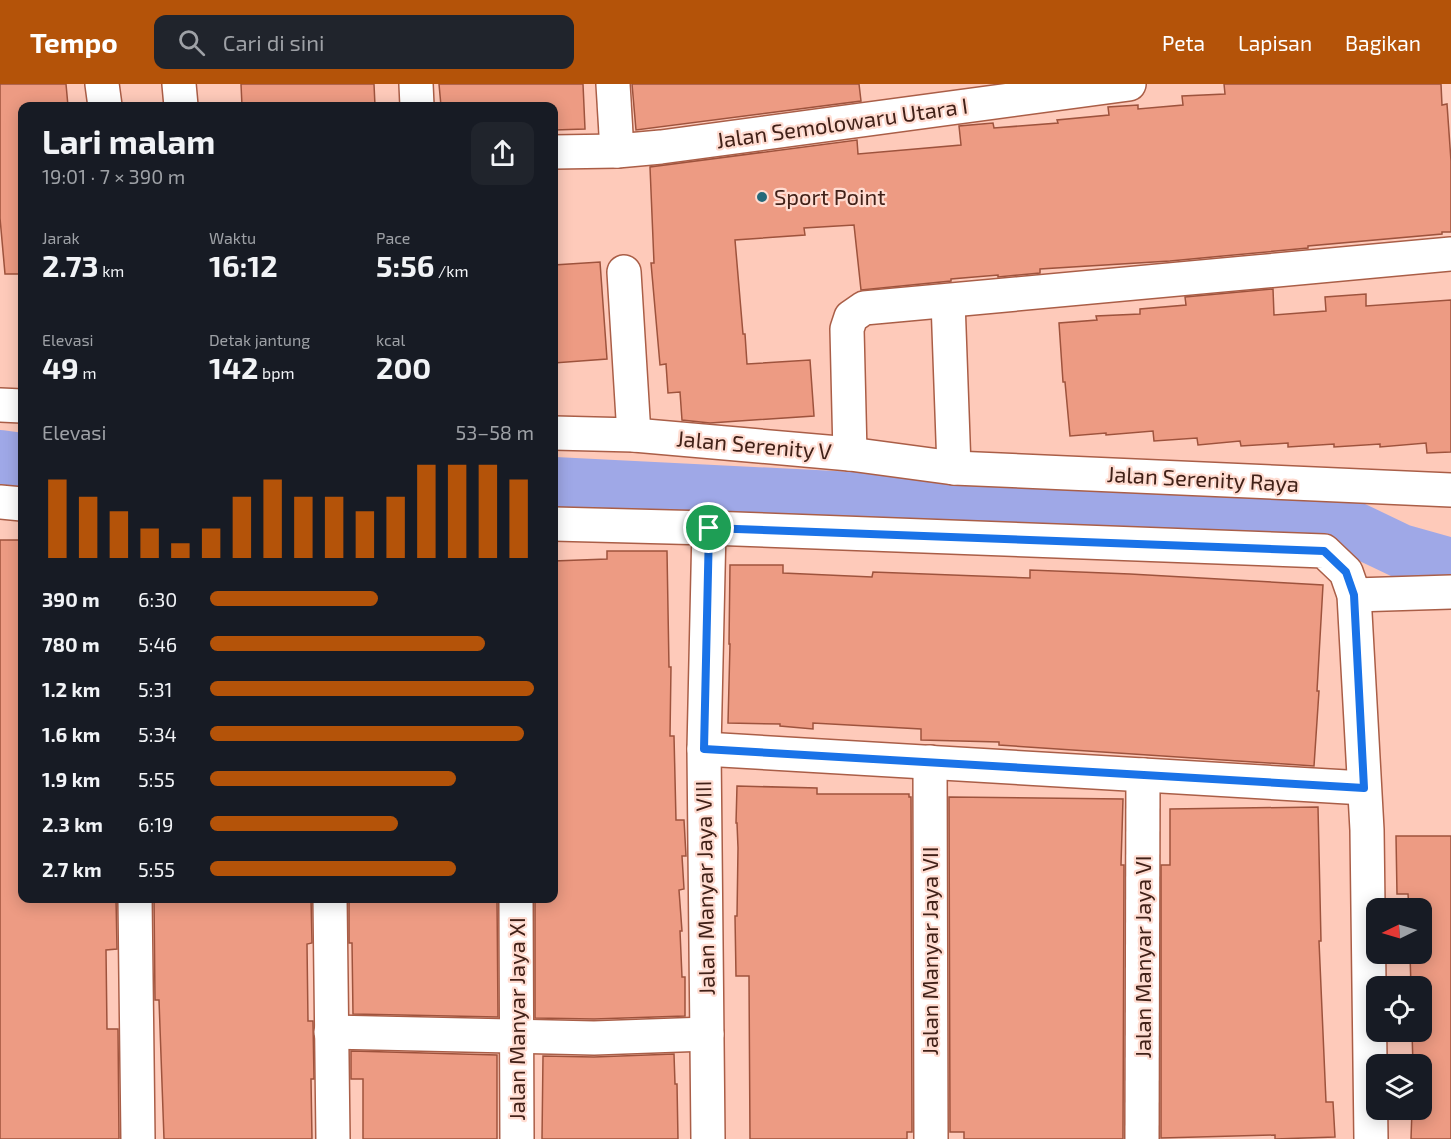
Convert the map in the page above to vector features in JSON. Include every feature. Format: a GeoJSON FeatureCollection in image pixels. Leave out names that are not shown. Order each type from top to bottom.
{"type":"FeatureCollection","features":[{"type":"Feature","properties":{"kind":"street"},"geometry":{"type":"LineString","coordinates":[[102,84],[104,102]]}},
{"type":"Feature","properties":{"kind":"street"},"geometry":{"type":"LineString","coordinates":[[179,84],[181,102]]}},
{"type":"Feature","properties":{"kind":"street"},"geometry":{"type":"LineString","coordinates":[[416,84],[417,102]]}},
{"type":"Feature","properties":{"kind":"street"},"geometry":{"type":"LineString","coordinates":[[613,84],[617,151]]}},
{"type":"Feature","properties":{"kind":"street","name":"Jalan Semolowaru Utara I"},"geometry":{"type":"LineString","coordinates":[[558,152],[617,151],[673,146],[1129,84]]}},
{"type":"Feature","properties":{"kind":"street"},"geometry":{"type":"LineString","coordinates":[[850,454],[847,329],[851,318],[864,308],[1451,255]]}},
{"type":"Feature","properties":{"kind":"street"},"geometry":{"type":"LineString","coordinates":[[624,272],[634,435]]}},
{"type":"Feature","properties":{"kind":"street"},"geometry":{"type":"LineString","coordinates":[[948,301],[954,468]]}},
{"type":"Feature","properties":{"kind":"street"},"geometry":{"type":"LineString","coordinates":[[0,405],[18,406]]}},
{"type":"Feature","properties":{"kind":"street","name":"Jalan Serenity V"},"geometry":{"type":"LineString","coordinates":[[558,433],[634,435],[850,454],[954,468]]}},
{"type":"Feature","properties":{"kind":"street","name":"Jalan Serenity Raya"},"geometry":{"type":"LineString","coordinates":[[954,468],[1451,490]]}},
{"type":"Feature","properties":{"kind":"street"},"geometry":{"type":"LineString","coordinates":[[0,502],[18,504]]}},
{"type":"Feature","properties":{"kind":"street"},"geometry":{"type":"LineString","coordinates":[[558,524],[1324,551],[1350,583],[1367,830],[1371,1139]]}},
{"type":"Feature","properties":{"kind":"street","name":"Jalan Manyar Jaya VIII"},"geometry":{"type":"LineString","coordinates":[[708,1139],[704,749],[709,528]]}},
{"type":"Feature","properties":{"kind":"street"},"geometry":{"type":"LineString","coordinates":[[1350,583],[1451,592]]}},
{"type":"Feature","properties":{"kind":"street"},"geometry":{"type":"LineString","coordinates":[[704,749],[1364,788]]}},
{"type":"Feature","properties":{"kind":"street","name":"Jalan Manyar Jaya VII"},"geometry":{"type":"LineString","coordinates":[[930,762],[931,1139]]}},
{"type":"Feature","properties":{"kind":"street","name":"Jalan Manyar Jaya VI"},"geometry":{"type":"LineString","coordinates":[[1143,775],[1143,1139]]}},
{"type":"Feature","properties":{"kind":"street"},"geometry":{"type":"LineString","coordinates":[[135,903],[138,1139]]}},
{"type":"Feature","properties":{"kind":"street"},"geometry":{"type":"LineString","coordinates":[[330,903],[333,1139]]}},
{"type":"Feature","properties":{"kind":"street","name":"Jalan Manyar Jaya XI"},"geometry":{"type":"LineString","coordinates":[[516,903],[517,1139]]}},
{"type":"Feature","properties":{"kind":"street"},"geometry":{"type":"LineString","coordinates":[[332,1032],[594,1038],[707,1034]]}},
{"type":"Feature","properties":{"kind":"building"},"geometry":{"type":"Polygon","coordinates":[[[0,84],[66,84],[68,102],[18,102],[18,274],[5,274],[0,218],[0,84]]]}},
{"type":"Feature","properties":{"kind":"building"},"geometry":{"type":"Polygon","coordinates":[[[241,84],[374,84],[375,102],[242,102],[241,84]]]}},
{"type":"Feature","properties":{"kind":"building"},"geometry":{"type":"Polygon","coordinates":[[[439,84],[583,84],[585,129],[558,130],[558,102],[441,102],[439,84]]]}},
{"type":"Feature","properties":{"kind":"building"},"geometry":{"type":"Polygon","coordinates":[[[632,84],[859,84],[861,101],[636,130],[632,84]]]}},
{"type":"Feature","properties":{"kind":"building"},"geometry":{"type":"Polygon","coordinates":[[[1224,84],[1441,84],[1442,105],[1447,104],[1451,161],[1451,232],[1170,261],[1040,269],[1040,273],[951,279],[951,281],[861,290],[854,225],[804,228],[805,235],[735,240],[747,364],[810,360],[814,416],[710,423],[682,420],[680,392],[668,393],[666,364],[660,365],[651,263],[654,263],[650,167],[857,140],[858,154],[961,145],[959,126],[993,123],[994,128],[1058,123],[1057,120],[1109,115],[1108,107],[1138,105],[1138,109],[1183,105],[1182,96],[1225,94],[1224,84]]]}},
{"type":"Feature","properties":{"kind":"building"},"geometry":{"type":"Polygon","coordinates":[[[600,262],[607,359],[558,363],[558,265],[600,262]]]}},
{"type":"Feature","properties":{"kind":"building"},"geometry":{"type":"Polygon","coordinates":[[[1273,289],[1274,315],[1326,311],[1325,297],[1366,294],[1366,306],[1451,300],[1451,452],[1427,453],[1426,443],[1380,447],[1380,444],[1334,447],[1334,444],[1288,447],[1288,443],[1241,446],[1240,441],[1198,445],[1197,438],[1154,441],[1153,431],[1070,436],[1059,323],[1097,320],[1096,316],[1140,314],[1140,309],[1186,305],[1185,297],[1273,289]]]}},
{"type":"Feature","properties":{"kind":"building"},"geometry":{"type":"Polygon","coordinates":[[[0,540],[18,540],[18,903],[116,903],[117,949],[106,950],[107,1029],[118,1029],[119,1139],[0,1139],[0,540]]]}},
{"type":"Feature","properties":{"kind":"building"},"geometry":{"type":"Polygon","coordinates":[[[607,551],[667,551],[669,667],[671,667],[670,736],[674,736],[676,820],[684,820],[686,856],[682,856],[684,889],[679,890],[682,977],[685,977],[685,1016],[535,1018],[535,903],[558,903],[558,561],[607,559],[607,551]]]}},
{"type":"Feature","properties":{"kind":"building"},"geometry":{"type":"Polygon","coordinates":[[[730,565],[783,565],[783,573],[872,577],[873,572],[1030,578],[1030,570],[1323,585],[1314,766],[999,745],[999,742],[921,740],[921,729],[813,723],[813,729],[780,726],[780,724],[728,723],[730,565]]]}},
{"type":"Feature","properties":{"kind":"building"},"geometry":{"type":"Polygon","coordinates":[[[737,786],[817,788],[817,794],[909,794],[911,797],[912,1132],[907,1132],[907,1139],[750,1139],[749,976],[736,976],[737,786]]]}},
{"type":"Feature","properties":{"kind":"building"},"geometry":{"type":"Polygon","coordinates":[[[949,797],[1123,799],[1121,865],[1124,865],[1123,1139],[964,1139],[964,1132],[950,1132],[949,797]]]}},
{"type":"Feature","properties":{"kind":"building"},"geometry":{"type":"Polygon","coordinates":[[[1318,807],[1321,941],[1319,941],[1326,1102],[1333,1102],[1335,1137],[1275,1139],[1275,1135],[1161,1138],[1161,865],[1170,865],[1170,809],[1318,807]]]}},
{"type":"Feature","properties":{"kind":"building"},"geometry":{"type":"Polygon","coordinates":[[[1396,836],[1451,836],[1451,1139],[1411,1139],[1412,1120],[1432,1120],[1432,1054],[1413,1054],[1412,1042],[1432,1042],[1432,976],[1411,976],[1410,964],[1432,964],[1432,898],[1408,898],[1408,894],[1397,894],[1396,836]]]}},
{"type":"Feature","properties":{"kind":"building"},"geometry":{"type":"Polygon","coordinates":[[[154,903],[311,903],[312,943],[307,944],[308,1021],[313,1021],[312,1139],[164,1139],[159,1000],[155,1000],[154,903]]]}},
{"type":"Feature","properties":{"kind":"building"},"geometry":{"type":"Polygon","coordinates":[[[349,903],[497,903],[498,1017],[353,1014],[352,943],[349,943],[349,903]]]}},
{"type":"Feature","properties":{"kind":"building"},"geometry":{"type":"Polygon","coordinates":[[[351,1051],[497,1055],[497,1139],[363,1139],[363,1079],[351,1079],[351,1051]]]}},
{"type":"Feature","properties":{"kind":"building"},"geometry":{"type":"Polygon","coordinates":[[[674,1054],[678,1139],[542,1139],[543,1056],[674,1054]]]}},
{"type":"Feature","properties":{"kind":"waterway"},"geometry":{"type":"LineString","coordinates":[[0,457],[18,459]]}},
{"type":"Feature","properties":{"kind":"waterway"},"geometry":{"type":"LineString","coordinates":[[558,484],[1255,519],[1336,520],[1401,551],[1451,565]]}},
{"type":"Feature","properties":{"kind":"place","name":"Sport Point"},"geometry":{"type":"Point","coordinates":[762,197]}},
{"type":"Feature","properties":{"kind":"route"},"geometry":{"type":"LineString","coordinates":[[709,528],[1324,551],[1346,572],[1354,595],[1364,788],[704,749],[709,528]]}}]}
